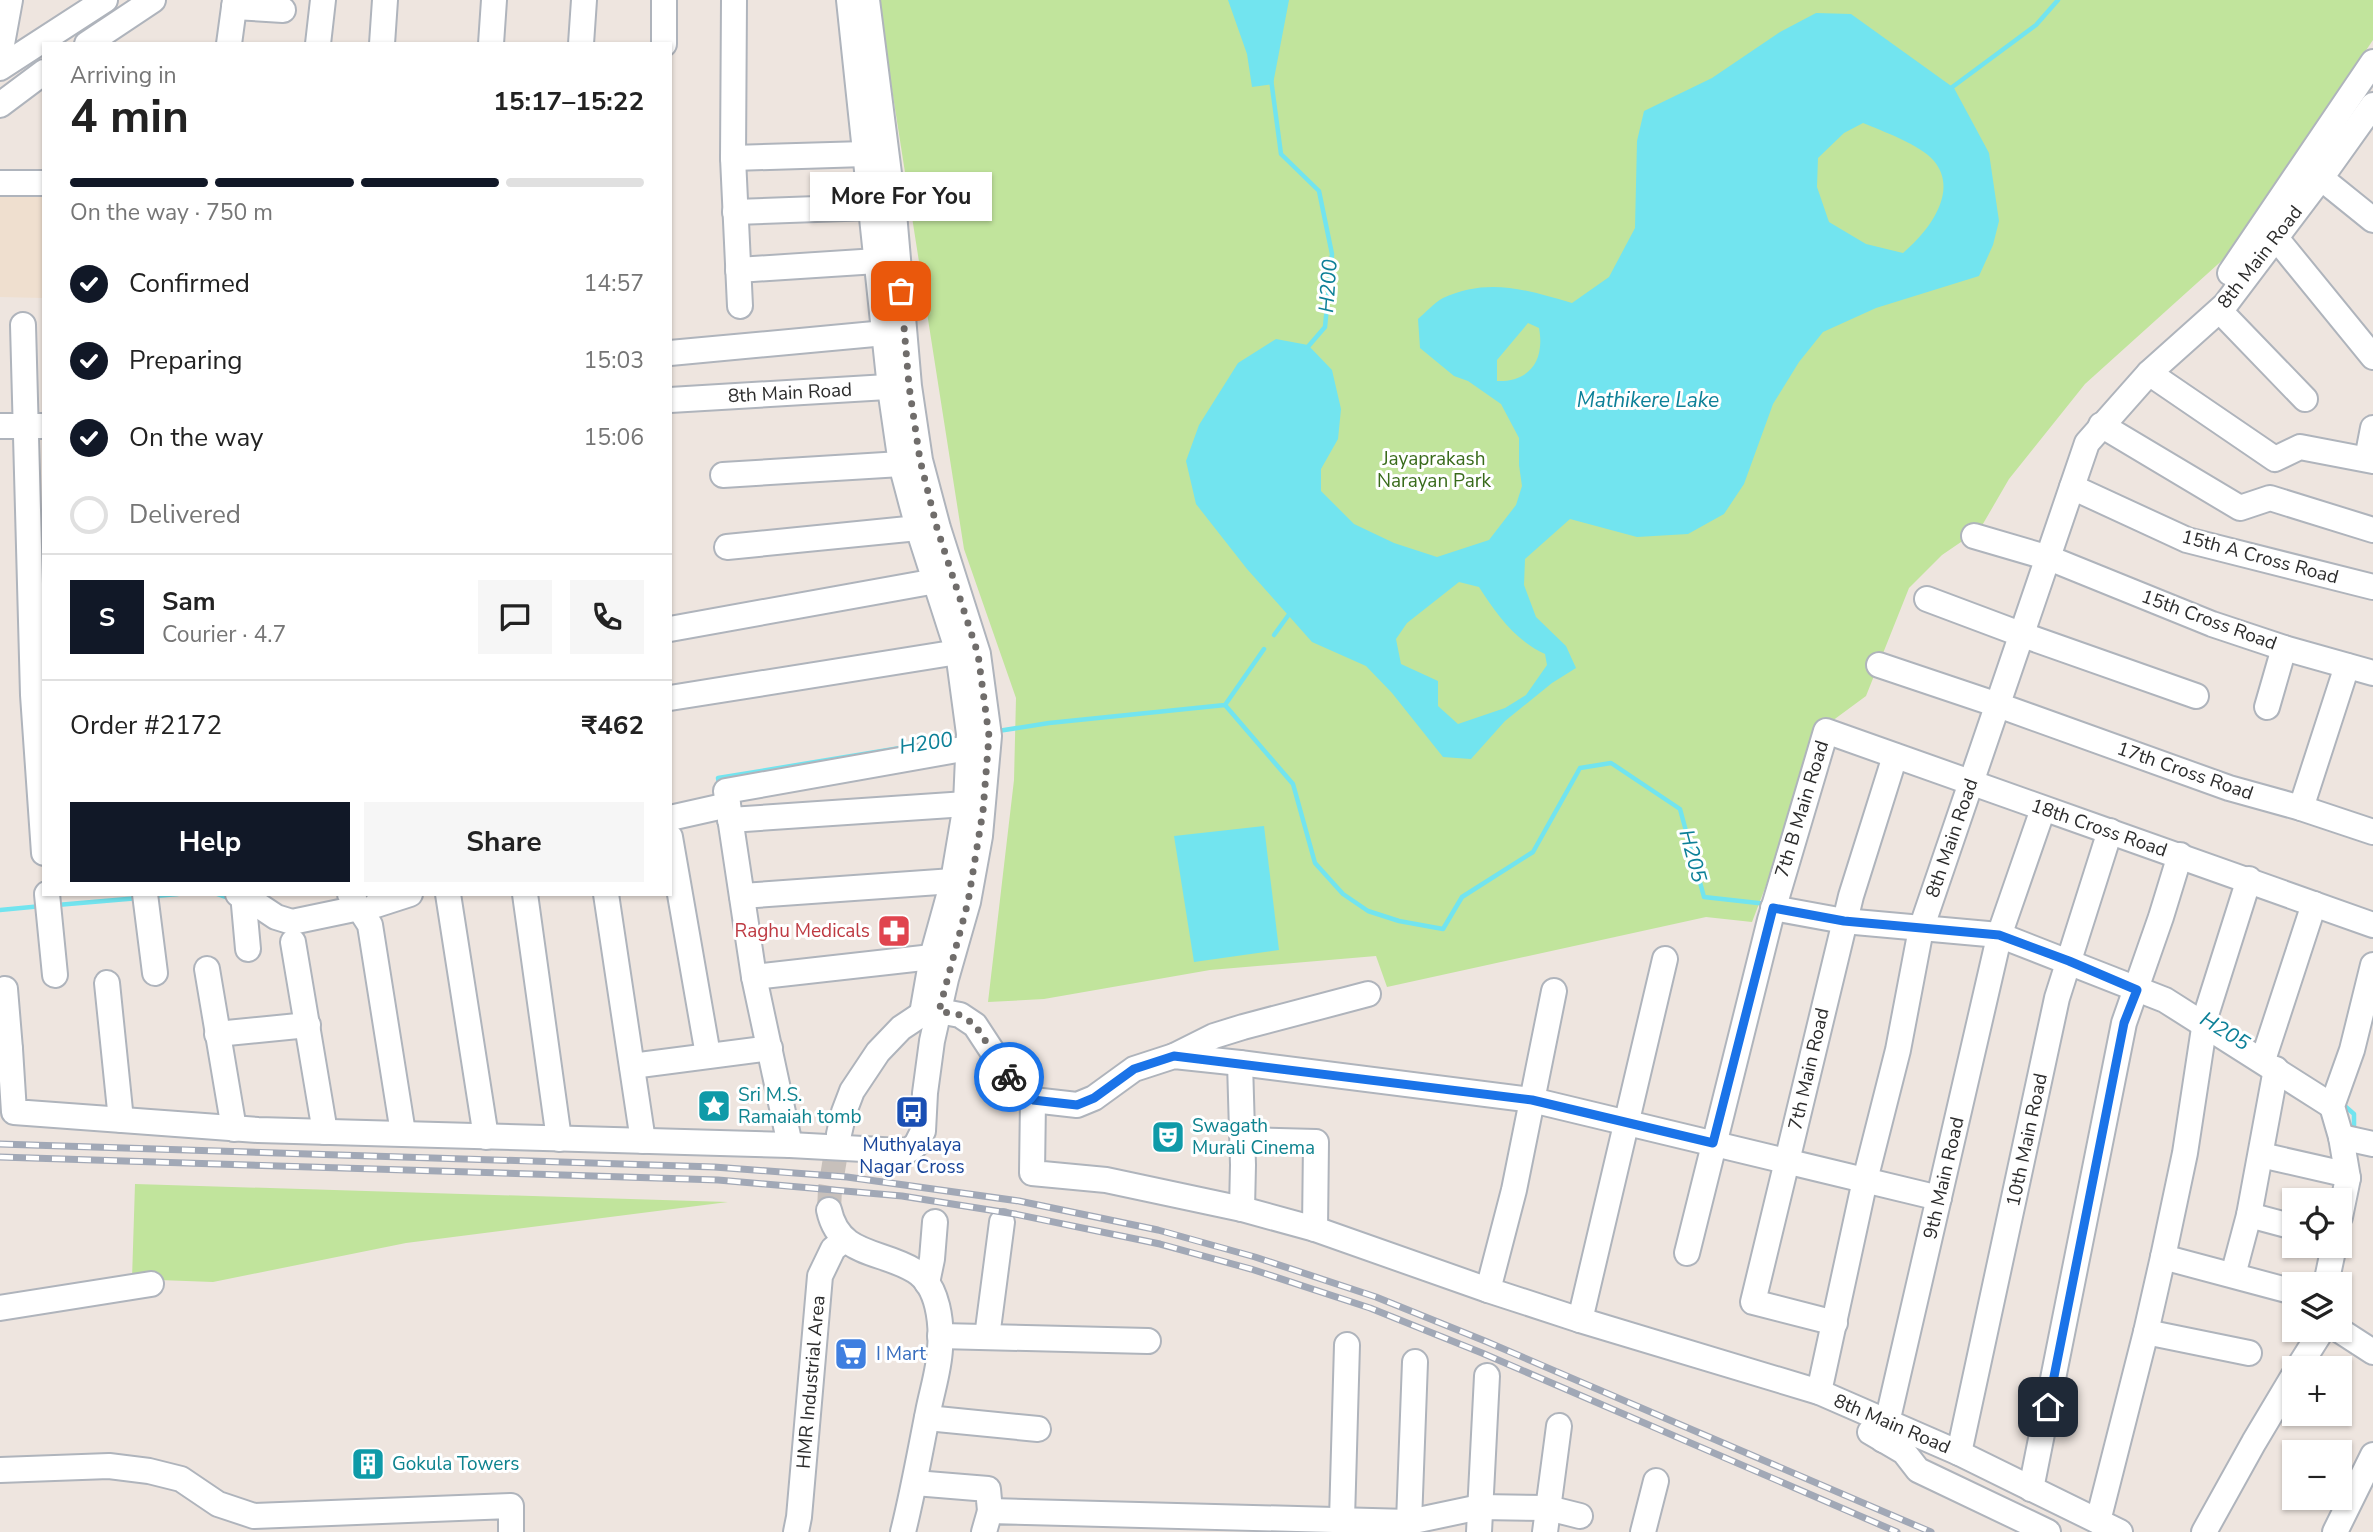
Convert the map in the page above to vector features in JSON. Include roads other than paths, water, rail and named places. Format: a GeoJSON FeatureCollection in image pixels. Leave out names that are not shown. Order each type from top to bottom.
{"type":"FeatureCollection","features":[{"type":"Feature","properties":{"kind":"street"},"geometry":{"type":"LineString","coordinates":[[0,55],[10,0]]}},
{"type":"Feature","properties":{"kind":"street"},"geometry":{"type":"LineString","coordinates":[[55,42],[118,0]]}},
{"type":"Feature","properties":{"kind":"street"},"geometry":{"type":"LineString","coordinates":[[90,42],[153,0]]}},
{"type":"Feature","properties":{"kind":"street"},"geometry":{"type":"LineString","coordinates":[[318,42],[323,0]]}},
{"type":"Feature","properties":{"kind":"street"},"geometry":{"type":"LineString","coordinates":[[382,42],[385,0]]}},
{"type":"Feature","properties":{"kind":"street"},"geometry":{"type":"LineString","coordinates":[[491,42],[494,0]]}},
{"type":"Feature","properties":{"kind":"street"},"geometry":{"type":"LineString","coordinates":[[581,42],[584,0]]}},
{"type":"Feature","properties":{"kind":"street"},"geometry":{"type":"LineString","coordinates":[[664,0],[664,42]]}},
{"type":"Feature","properties":{"kind":"street"},"geometry":{"type":"LineString","coordinates":[[734,0],[733,158],[740,306]]}},
{"type":"Feature","properties":{"kind":"street"},"geometry":{"type":"LineString","coordinates":[[849,0],[885,333],[937,528],[978,654],[977,736],[983,811],[971,889],[930,1013]]}},
{"type":"Feature","properties":{"kind":"street"},"geometry":{"type":"LineString","coordinates":[[5,989],[5,1050],[14,1112],[234,1129],[790,1145],[900,1152],[916,1145],[923,1130],[932,957],[953,881],[977,736],[958,652],[918,528],[901,464],[894,213],[867,0]]}},
{"type":"Feature","properties":{"kind":"street"},"geometry":{"type":"LineString","coordinates":[[229,42],[234,3],[283,10]]}},
{"type":"Feature","properties":{"kind":"street"},"geometry":{"type":"LineString","coordinates":[[0,68],[93,4]]}},
{"type":"Feature","properties":{"kind":"street"},"geometry":{"type":"LineString","coordinates":[[0,82],[42,50]]}},
{"type":"Feature","properties":{"kind":"street"},"geometry":{"type":"LineString","coordinates":[[2373,62],[2217,292],[2090,415],[2094,434],[2240,509],[2270,498],[2373,530]]}},
{"type":"Feature","properties":{"kind":"street"},"geometry":{"type":"LineString","coordinates":[[0,105],[42,74]]}},
{"type":"Feature","properties":{"kind":"street","name":"8th Main Road"},"geometry":{"type":"LineString","coordinates":[[2120,1532],[2094,1526],[2031,1489],[1959,1453],[1892,1437],[1819,1392],[1864,1180],[1898,1050],[1923,923],[2072,487],[2094,434],[2149,373],[2220,311],[2370,116]]}},
{"type":"Feature","properties":{"kind":"street"},"geometry":{"type":"LineString","coordinates":[[733,158],[865,153]]}},
{"type":"Feature","properties":{"kind":"street"},"geometry":{"type":"LineString","coordinates":[[2321,178],[2373,220]]}},
{"type":"Feature","properties":{"kind":"street"},"geometry":{"type":"LineString","coordinates":[[0,183],[42,183]]}},
{"type":"Feature","properties":{"kind":"street"},"geometry":{"type":"LineString","coordinates":[[735,212],[872,207]]}},
{"type":"Feature","properties":{"kind":"street"},"geometry":{"type":"LineString","coordinates":[[2276,238],[2373,358]]}},
{"type":"Feature","properties":{"kind":"street"},"geometry":{"type":"LineString","coordinates":[[738,271],[877,261]]}},
{"type":"Feature","properties":{"kind":"street"},"geometry":{"type":"LineString","coordinates":[[2220,311],[2305,399]]}},
{"type":"Feature","properties":{"kind":"street"},"geometry":{"type":"LineString","coordinates":[[23,325],[34,426],[33,695],[42,824]]}},
{"type":"Feature","properties":{"kind":"street"},"geometry":{"type":"LineString","coordinates":[[672,353],[885,333]]}},
{"type":"Feature","properties":{"kind":"street"},"geometry":{"type":"LineString","coordinates":[[2149,373],[2275,459],[2300,447],[2370,460],[2373,428]]}},
{"type":"Feature","properties":{"kind":"street","name":"8th Main Road"},"geometry":{"type":"LineString","coordinates":[[672,400],[900,387]]}},
{"type":"Feature","properties":{"kind":"street"},"geometry":{"type":"LineString","coordinates":[[0,426],[34,426]]}},
{"type":"Feature","properties":{"kind":"street"},"geometry":{"type":"LineString","coordinates":[[723,475],[901,464]]}},
{"type":"Feature","properties":{"kind":"street","name":"15th A Cross Road"},"geometry":{"type":"LineString","coordinates":[[2072,487],[2187,540],[2373,587]]}},
{"type":"Feature","properties":{"kind":"street"},"geometry":{"type":"LineString","coordinates":[[727,547],[918,528]]}},
{"type":"Feature","properties":{"kind":"street","name":"15th Cross Road"},"geometry":{"type":"LineString","coordinates":[[1974,536],[2049,558],[2212,624],[2373,673]]}},
{"type":"Feature","properties":{"kind":"street"},"geometry":{"type":"LineString","coordinates":[[672,629],[936,582]]}},
{"type":"Feature","properties":{"kind":"street"},"geometry":{"type":"LineString","coordinates":[[1927,598],[2196,696]]}},
{"type":"Feature","properties":{"kind":"street"},"geometry":{"type":"LineString","coordinates":[[2267,707],[2284,648]]}},
{"type":"Feature","properties":{"kind":"street"},"geometry":{"type":"LineString","coordinates":[[672,698],[958,652]]}},
{"type":"Feature","properties":{"kind":"street","name":"17th Cross Road"},"geometry":{"type":"LineString","coordinates":[[1880,665],[2229,788],[2373,832]]}},
{"type":"Feature","properties":{"kind":"street"},"geometry":{"type":"LineString","coordinates":[[2301,808],[2347,666]]}},
{"type":"Feature","properties":{"kind":"street","name":"18th Cross Road"},"geometry":{"type":"LineString","coordinates":[[1826,731],[2373,925]]}},
{"type":"Feature","properties":{"kind":"street","name":"7th B Main Road"},"geometry":{"type":"LineString","coordinates":[[1687,1252],[1774,905],[1826,731]]}},
{"type":"Feature","properties":{"kind":"street"},"geometry":{"type":"LineString","coordinates":[[790,1145],[754,977],[726,791],[977,736]]}},
{"type":"Feature","properties":{"kind":"street","name":"7th Main Road"},"geometry":{"type":"LineString","coordinates":[[1835,1323],[1752,1301],[1846,916],[1895,756]]}},
{"type":"Feature","properties":{"kind":"street"},"geometry":{"type":"LineString","coordinates":[[672,818],[729,812],[966,804]]}},
{"type":"Feature","properties":{"kind":"street","name":"9th Main Road"},"geometry":{"type":"LineString","coordinates":[[1892,1437],[1939,1198],[2000,931],[2043,809]]}},
{"type":"Feature","properties":{"kind":"street","name":"10th Main Road"},"geometry":{"type":"LineString","coordinates":[[1959,1453],[2057,998],[2110,831]]}},
{"type":"Feature","properties":{"kind":"street"},"geometry":{"type":"LineString","coordinates":[[672,848],[708,1055]]}},
{"type":"Feature","properties":{"kind":"street"},"geometry":{"type":"LineString","coordinates":[[2031,1489],[2124,1023],[2180,855]]}},
{"type":"Feature","properties":{"kind":"street"},"geometry":{"type":"LineString","coordinates":[[1892,1437],[1925,1454],[2094,1526],[2146,1332],[2163,1257],[2185,1153],[2205,1019],[2249,879]]}},
{"type":"Feature","properties":{"kind":"street"},"geometry":{"type":"LineString","coordinates":[[742,896],[953,881]]}},
{"type":"Feature","properties":{"kind":"street"},"geometry":{"type":"LineString","coordinates":[[241,896],[248,949]]}},
{"type":"Feature","properties":{"kind":"street"},"geometry":{"type":"LineString","coordinates":[[243,896],[276,917],[292,922],[361,902],[398,896]]}},
{"type":"Feature","properties":{"kind":"street"},"geometry":{"type":"LineString","coordinates":[[448,896],[486,1137]]}},
{"type":"Feature","properties":{"kind":"street"},"geometry":{"type":"LineString","coordinates":[[526,896],[559,1139]]}},
{"type":"Feature","properties":{"kind":"street"},"geometry":{"type":"LineString","coordinates":[[606,896],[643,1141]]}},
{"type":"Feature","properties":{"kind":"street"},"geometry":{"type":"LineString","coordinates":[[145,898],[155,973]]}},
{"type":"Feature","properties":{"kind":"street"},"geometry":{"type":"LineString","coordinates":[[47,900],[55,975]]}},
{"type":"Feature","properties":{"kind":"street"},"geometry":{"type":"LineString","coordinates":[[361,902],[370,925],[403,1133]]}},
{"type":"Feature","properties":{"kind":"street"},"geometry":{"type":"LineString","coordinates":[[2233,1275],[2261,1155],[2267,1059],[2314,904]]}},
{"type":"Feature","properties":{"kind":"street"},"geometry":{"type":"LineString","coordinates":[[1774,905],[1846,916],[2000,931],[2139,983],[2165,1000],[2205,1019],[2332,1106]]}},
{"type":"Feature","properties":{"kind":"street"},"geometry":{"type":"LineString","coordinates":[[293,942],[325,1132]]}},
{"type":"Feature","properties":{"kind":"street"},"geometry":{"type":"LineString","coordinates":[[754,977],[932,957]]}},
{"type":"Feature","properties":{"kind":"street"},"geometry":{"type":"LineString","coordinates":[[1580,1320],[1665,959]]}},
{"type":"Feature","properties":{"kind":"street"},"geometry":{"type":"LineString","coordinates":[[2346,1188],[2348,1178],[2332,1106],[2369,994],[2373,965]]}},
{"type":"Feature","properties":{"kind":"street"},"geometry":{"type":"LineString","coordinates":[[207,969],[234,1129]]}},
{"type":"Feature","properties":{"kind":"street"},"geometry":{"type":"LineString","coordinates":[[107,983],[121,1120]]}},
{"type":"Feature","properties":{"kind":"street"},"geometry":{"type":"LineString","coordinates":[[1488,1290],[1514,1190],[1554,991]]}},
{"type":"Feature","properties":{"kind":"street"},"geometry":{"type":"LineString","coordinates":[[838,1134],[844,1112],[864,1071],[878,1052],[901,1028],[930,1013],[960,1015],[975,1025],[1015,1086],[1033,1100],[1077,1105],[1094,1098],[1134,1069],[1174,1056],[1214,1036],[1368,994]]}},
{"type":"Feature","properties":{"kind":"street"},"geometry":{"type":"LineString","coordinates":[[217,1034],[307,1025]]}},
{"type":"Feature","properties":{"kind":"street"},"geometry":{"type":"LineString","coordinates":[[632,1066],[770,1048]]}},
{"type":"Feature","properties":{"kind":"street"},"geometry":{"type":"LineString","coordinates":[[1174,1056],[1532,1100],[1939,1198]]}},
{"type":"Feature","properties":{"kind":"street"},"geometry":{"type":"LineString","coordinates":[[1240,1063],[1242,1209]]}},
{"type":"Feature","properties":{"kind":"street"},"geometry":{"type":"LineString","coordinates":[[1033,1100],[1031,1174],[1106,1180],[1242,1209],[1315,1230],[1580,1320],[1819,1392]]}},
{"type":"Feature","properties":{"kind":"street"},"geometry":{"type":"LineString","coordinates":[[2341,1137],[2373,1144]]}},
{"type":"Feature","properties":{"kind":"street"},"geometry":{"type":"LineString","coordinates":[[1243,1140],[1316,1142],[1315,1230]]}},
{"type":"Feature","properties":{"kind":"street"},"geometry":{"type":"LineString","coordinates":[[2261,1155],[2340,1173],[2348,1178]]}},
{"type":"Feature","properties":{"kind":"street"},"geometry":{"type":"LineString","coordinates":[[829,1210],[832,1223],[844,1240],[917,1272],[927,1283],[938,1311],[940,1350],[903,1532]]}},
{"type":"Feature","properties":{"kind":"street"},"geometry":{"type":"LineString","coordinates":[[2249,1215],[2282,1224]]}},
{"type":"Feature","properties":{"kind":"street"},"geometry":{"type":"LineString","coordinates":[[927,1283],[935,1222]]}},
{"type":"Feature","properties":{"kind":"street"},"geometry":{"type":"LineString","coordinates":[[987,1337],[1002,1222]]}},
{"type":"Feature","properties":{"kind":"street","name":"HMR Industrial Area"},"geometry":{"type":"LineString","coordinates":[[796,1532],[820,1276],[833,1250],[844,1240]]}},
{"type":"Feature","properties":{"kind":"street"},"geometry":{"type":"LineString","coordinates":[[2163,1257],[2282,1289]]}},
{"type":"Feature","properties":{"kind":"street"},"geometry":{"type":"LineString","coordinates":[[0,1308],[151,1284]]}},
{"type":"Feature","properties":{"kind":"street"},"geometry":{"type":"LineString","coordinates":[[2146,1332],[2249,1353]]}},
{"type":"Feature","properties":{"kind":"street"},"geometry":{"type":"LineString","coordinates":[[940,1336],[1148,1341]]}},
{"type":"Feature","properties":{"kind":"street"},"geometry":{"type":"LineString","coordinates":[[2352,1338],[2373,1352]]}},
{"type":"Feature","properties":{"kind":"street"},"geometry":{"type":"LineString","coordinates":[[1342,1519],[1347,1345]]}},
{"type":"Feature","properties":{"kind":"street"},"geometry":{"type":"LineString","coordinates":[[1409,1522],[1415,1362]]}},
{"type":"Feature","properties":{"kind":"street"},"geometry":{"type":"LineString","coordinates":[[1479,1532],[1487,1376]]}},
{"type":"Feature","properties":{"kind":"street"},"geometry":{"type":"LineString","coordinates":[[2204,1532],[2282,1395]]}},
{"type":"Feature","properties":{"kind":"street"},"geometry":{"type":"LineString","coordinates":[[927,1418],[1038,1429]]}},
{"type":"Feature","properties":{"kind":"street"},"geometry":{"type":"LineString","coordinates":[[1547,1520],[1559,1426]]}},
{"type":"Feature","properties":{"kind":"street"},"geometry":{"type":"LineString","coordinates":[[1892,1437],[1918,1470],[2048,1532]]}},
{"type":"Feature","properties":{"kind":"street"},"geometry":{"type":"LineString","coordinates":[[2335,1532],[2373,1455]]}},
{"type":"Feature","properties":{"kind":"street"},"geometry":{"type":"LineString","coordinates":[[0,1470],[110,1466],[149,1471],[181,1479],[218,1504],[254,1516],[324,1522],[511,1506],[511,1532]]}},
{"type":"Feature","properties":{"kind":"street"},"geometry":{"type":"LineString","coordinates":[[1643,1532],[1656,1481]]}},
{"type":"Feature","properties":{"kind":"street"},"geometry":{"type":"LineString","coordinates":[[915,1483],[988,1489],[987,1521],[1131,1524],[1342,1519],[1409,1522],[1480,1507],[1547,1520],[1580,1516]]}},
{"type":"Feature","properties":{"kind":"water"},"geometry":{"type":"Polygon","coordinates":[[[1228,0],[1289,0],[1273,84],[1252,87],[1247,54],[1228,0]]]}},
{"type":"Feature","properties":{"kind":"water","name":"Mathikere Lake"},"geometry":{"type":"Polygon","coordinates":[[[1816,13],[1851,14],[1954,88],[1989,153],[1999,221],[1993,245],[1979,276],[1876,308],[1823,332],[1799,362],[1773,404],[1744,484],[1724,514],[1688,534],[1637,537],[1570,519],[1525,559],[1524,585],[1536,617],[1566,646],[1576,668],[1552,683],[1505,721],[1471,759],[1443,757],[1392,693],[1366,666],[1312,642],[1247,569],[1196,504],[1186,461],[1199,425],[1238,363],[1276,339],[1308,345],[1332,370],[1341,409],[1338,439],[1321,469],[1321,491],[1354,524],[1394,543],[1437,557],[1489,540],[1516,505],[1522,486],[1519,438],[1501,404],[1468,381],[1454,376],[1420,348],[1418,319],[1443,298],[1476,288],[1523,290],[1572,303],[1609,277],[1635,228],[1637,141],[1644,111],[1712,78],[1780,32],[1816,13]],[[1863,123],[1844,133],[1818,158],[1817,187],[1829,222],[1866,244],[1903,253],[1922,235],[1937,211],[1942,198],[1941,173],[1934,161],[1920,149],[1863,123]],[[1528,323],[1497,360],[1497,381],[1518,378],[1526,373],[1533,367],[1540,350],[1539,328],[1528,323]],[[1459,582],[1407,623],[1396,639],[1401,664],[1438,681],[1438,706],[1458,724],[1505,708],[1526,695],[1547,665],[1545,654],[1525,642],[1508,626],[1479,587],[1459,582]]]}},
{"type":"Feature","properties":{"kind":"water"},"geometry":{"type":"Polygon","coordinates":[[[1264,826],[1279,950],[1194,962],[1174,836],[1264,826]]]}},
{"type":"Feature","properties":{"kind":"waterway"},"geometry":{"type":"LineString","coordinates":[[1951,88],[2036,25],[2058,0]]}},
{"type":"Feature","properties":{"kind":"waterway","name":"H200"},"geometry":{"type":"LineString","coordinates":[[1271,79],[1281,154],[1319,191],[1332,254],[1325,327],[1306,349]]}},
{"type":"Feature","properties":{"kind":"waterway","name":"H200"},"geometry":{"type":"LineString","coordinates":[[1274,635],[1290,613]]}},
{"type":"Feature","properties":{"kind":"waterway","name":"H200"},"geometry":{"type":"LineString","coordinates":[[998,731],[1049,723],[1225,705],[1264,649]]}},
{"type":"Feature","properties":{"kind":"waterway","name":"H205"},"geometry":{"type":"LineString","coordinates":[[1225,705],[1293,784],[1315,863],[1343,894],[1368,911],[1399,921],[1443,929],[1462,897],[1533,852],[1580,768],[1611,763],[1680,809],[1704,897],[1767,904]]}},
{"type":"Feature","properties":{"kind":"waterway","name":"H200"},"geometry":{"type":"LineString","coordinates":[[719,785],[718,778],[906,747]]}},
{"type":"Feature","properties":{"kind":"waterway","name":"H200"},"geometry":{"type":"LineString","coordinates":[[223,896],[231,899]]}},
{"type":"Feature","properties":{"kind":"waterway","name":"H200"},"geometry":{"type":"LineString","coordinates":[[57,905],[139,898]]}},
{"type":"Feature","properties":{"kind":"waterway","name":"H200"},"geometry":{"type":"LineString","coordinates":[[0,910],[42,906]]}},
{"type":"Feature","properties":{"kind":"waterway","name":"H205"},"geometry":{"type":"LineString","coordinates":[[2346,1107],[2354,1114],[2354,1127]]}},
{"type":"Feature","properties":{"kind":"tunnel"},"geometry":{"type":"LineString","coordinates":[[829,1210],[839,1134]]}},
{"type":"Feature","properties":{"kind":"railway"},"geometry":{"type":"LineString","coordinates":[[0,1144],[714,1167],[847,1177],[1019,1201],[1158,1230],[1255,1257],[1376,1297],[1931,1532]]}},
{"type":"Feature","properties":{"kind":"railway"},"geometry":{"type":"LineString","coordinates":[[0,1157],[718,1180],[902,1196],[1015,1214],[1160,1244],[1251,1269],[1370,1308],[1482,1353],[1897,1532]]}},
{"type":"Feature","properties":{"kind":"place","name":"More For You"},"geometry":{"type":"Point","coordinates":[901,291]}},
{"type":"Feature","properties":{"kind":"place","name":"Raghu Medicals"},"geometry":{"type":"Point","coordinates":[894,931]}},
{"type":"Feature","properties":{"kind":"place","name":"Sri M.S. Ramaiah tomb"},"geometry":{"type":"Point","coordinates":[714,1106]}},
{"type":"Feature","properties":{"kind":"place","name":"Muthyalaya Nagar Cross"},"geometry":{"type":"Point","coordinates":[912,1112]}},
{"type":"Feature","properties":{"kind":"place","name":"Swagath Murali Cinema"},"geometry":{"type":"Point","coordinates":[1168,1137]}},
{"type":"Feature","properties":{"kind":"place","name":"I Mart"},"geometry":{"type":"Point","coordinates":[851,1354]}},
{"type":"Feature","properties":{"kind":"place","name":"Gokula Towers"},"geometry":{"type":"Point","coordinates":[368,1464]}},
{"type":"Feature","properties":{"kind":"park label","name":"Jayaprakash Narayan Park"},"geometry":{"type":"Point","coordinates":[1434,470]}}]}
